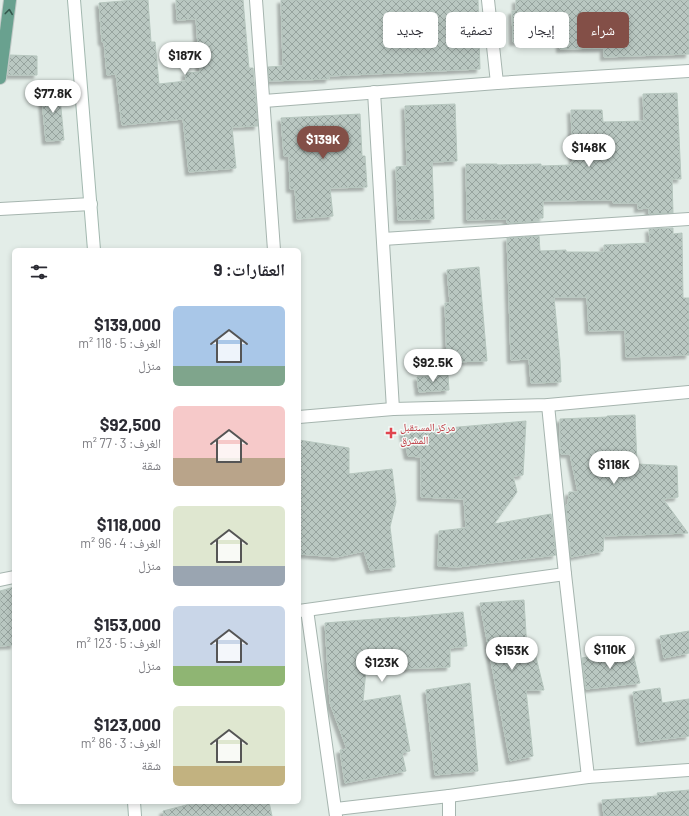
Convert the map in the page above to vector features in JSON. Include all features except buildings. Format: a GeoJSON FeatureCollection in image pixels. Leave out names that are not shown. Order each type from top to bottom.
{"type":"FeatureCollection","features":[{"type":"Feature","properties":{"kind":"main road"},"geometry":{"type":"LineString","coordinates":[[0,78],[10,0]]}},
{"type":"Feature","properties":{"kind":"street"},"geometry":{"type":"LineString","coordinates":[[74,0],[94,248]]}},
{"type":"Feature","properties":{"kind":"street"},"geometry":{"type":"LineString","coordinates":[[256,0],[274,248]]}},
{"type":"Feature","properties":{"kind":"street"},"geometry":{"type":"LineString","coordinates":[[488,0],[497,83]]}},
{"type":"Feature","properties":{"kind":"street"},"geometry":{"type":"LineString","coordinates":[[264,101],[497,83],[689,72]]}},
{"type":"Feature","properties":{"kind":"street"},"geometry":{"type":"LineString","coordinates":[[374,92],[393,409]]}},
{"type":"Feature","properties":{"kind":"street"},"geometry":{"type":"LineString","coordinates":[[0,209],[91,204]]}},
{"type":"Feature","properties":{"kind":"street"},"geometry":{"type":"LineString","coordinates":[[383,239],[689,219]]}},
{"type":"Feature","properties":{"kind":"street"},"geometry":{"type":"LineString","coordinates":[[301,417],[393,409],[548,405],[689,392]]}},
{"type":"Feature","properties":{"kind":"street"},"geometry":{"type":"LineString","coordinates":[[548,405],[588,777]]}},
{"type":"Feature","properties":{"kind":"street"},"geometry":{"type":"LineString","coordinates":[[565,574],[303,610],[336,813],[588,777],[689,770]]}},
{"type":"Feature","properties":{"kind":"street"},"geometry":{"type":"LineString","coordinates":[[0,580],[12,577]]}},
{"type":"Feature","properties":{"kind":"street"},"geometry":{"type":"LineString","coordinates":[[449,796],[450,816]]}},
{"type":"Feature","properties":{"kind":"street"},"geometry":{"type":"LineString","coordinates":[[134,804],[135,816]]}},
{"type":"Feature","properties":{"kind":"place","name":"مركز المستقبل المشرق"},"geometry":{"type":"Point","coordinates":[391,433]}}]}
